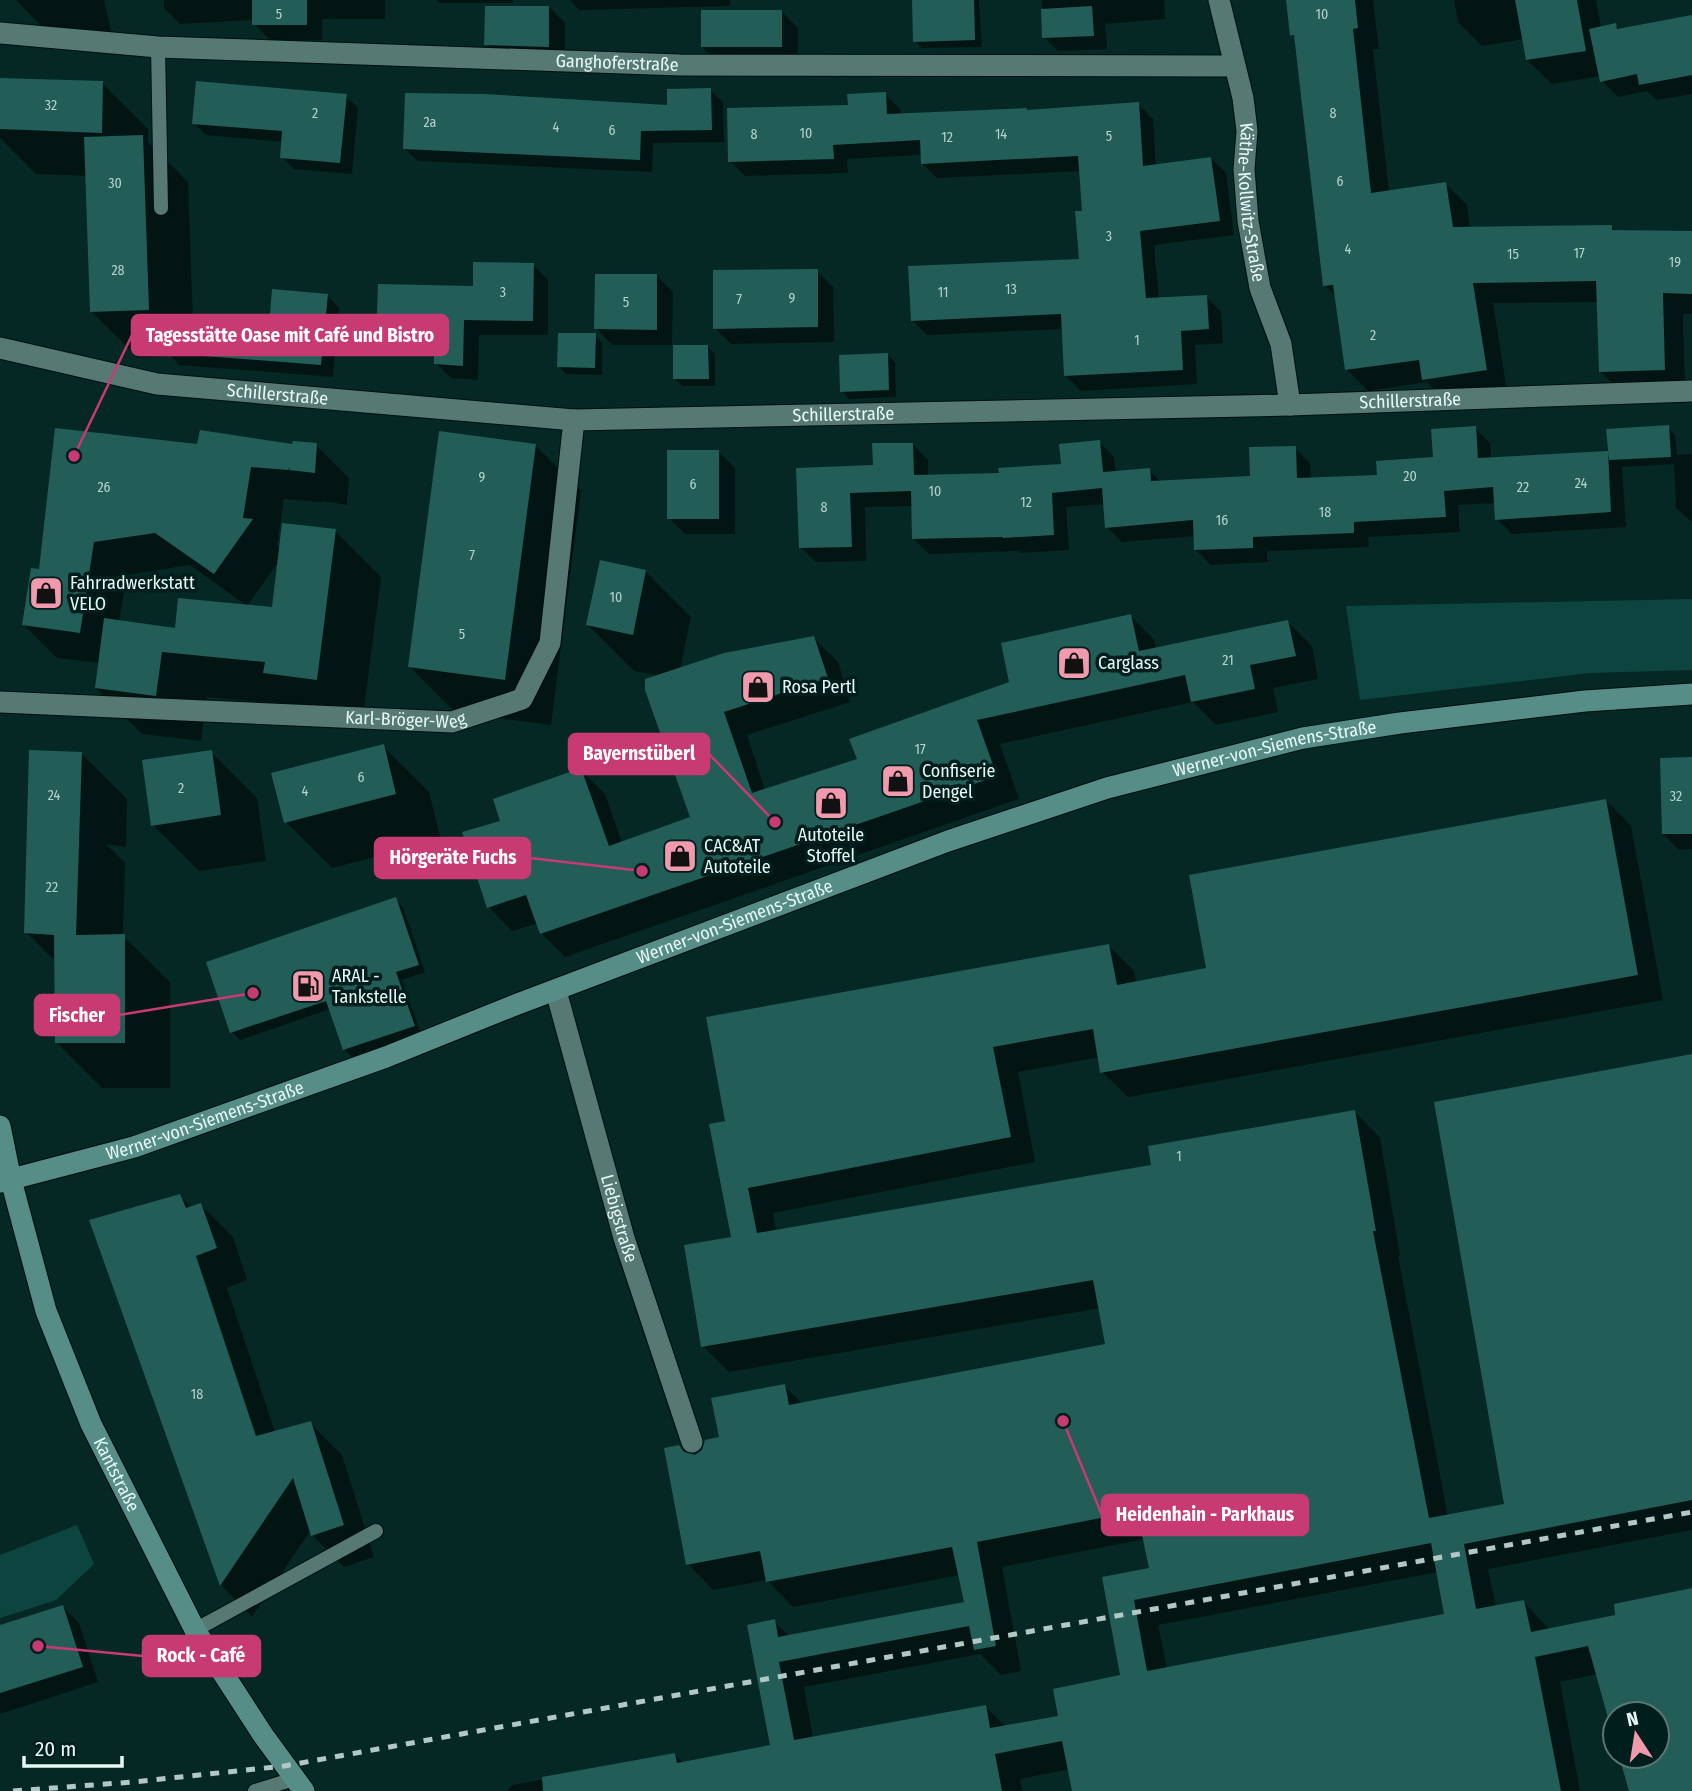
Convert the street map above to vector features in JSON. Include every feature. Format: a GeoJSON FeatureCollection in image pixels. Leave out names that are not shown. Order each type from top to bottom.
{"type":"FeatureCollection","features":[{"type":"Feature","properties":{"kind":"street","name":"Käthe-Kollwitz-Straße"},"geometry":{"type":"LineString","coordinates":[[1219,0],[1243,98],[1247,131],[1244,169],[1248,220],[1260,288],[1281,344],[1290,404]]}},
{"type":"Feature","properties":{"kind":"street","name":"Ganghoferstraße"},"geometry":{"type":"LineString","coordinates":[[0,33],[158,47],[680,65],[1234,66]]}},
{"type":"Feature","properties":{"kind":"street","name":"Schillerstraße"},"geometry":{"type":"LineString","coordinates":[[0,348],[157,384],[574,420],[1290,404],[1692,391]]}},
{"type":"Feature","properties":{"kind":"street","name":"Karl-Bröger-Weg"},"geometry":{"type":"LineString","coordinates":[[0,702],[452,722],[522,699],[550,643],[574,420]]}},
{"type":"Feature","properties":{"kind":"street","name":"Werner-von-Siemens-Straße"},"geometry":{"type":"LineString","coordinates":[[6,1181],[134,1147],[386,1057],[948,841],[1107,788],[1303,738],[1400,723],[1585,701],[1692,694]]}},
{"type":"Feature","properties":{"kind":"street","name":"Liebigstraße"},"geometry":{"type":"LineString","coordinates":[[556,991],[624,1238],[692,1442]]}},
{"type":"Feature","properties":{"kind":"street","name":"Kantstraße"},"geometry":{"type":"LineString","coordinates":[[0,1126],[6,1181],[46,1311],[86,1411],[195,1630],[262,1735],[299,1785]]}},
{"type":"Feature","properties":{"kind":"lane"},"geometry":{"type":"LineString","coordinates":[[158,47],[161,208]]}},
{"type":"Feature","properties":{"kind":"lane"},"geometry":{"type":"LineString","coordinates":[[195,1630],[376,1531]]}},
{"type":"Feature","properties":{"kind":"lane"},"geometry":{"type":"LineString","coordinates":[[255,1791],[299,1785]]}},
{"type":"Feature","properties":{"kind":"shaded area"},"geometry":{"type":"Polygon","coordinates":[[[1692,599],[1692,670],[1590,673],[1360,700],[1346,606],[1692,599]]]}},
{"type":"Feature","properties":{"kind":"shaded area"},"geometry":{"type":"Polygon","coordinates":[[[77,1525],[94,1564],[56,1600],[0,1618],[0,1555],[77,1525]]]}},
{"type":"Feature","properties":{"kind":"building"},"geometry":{"type":"Polygon","coordinates":[[[252,0],[307,0],[307,25],[252,25],[252,0]]]}},
{"type":"Feature","properties":{"kind":"building"},"geometry":{"type":"Polygon","coordinates":[[[912,0],[974,0],[975,40],[913,42],[912,0]]]}},
{"type":"Feature","properties":{"kind":"building"},"geometry":{"type":"Polygon","coordinates":[[[1286,0],[1355,0],[1358,28],[1353,29],[1371,193],[1446,182],[1453,227],[1612,225],[1612,230],[1692,231],[1692,294],[1663,293],[1665,370],[1599,372],[1596,281],[1473,283],[1487,370],[1422,380],[1419,360],[1345,370],[1333,285],[1323,286],[1294,35],[1290,36],[1286,0]]]}},
{"type":"Feature","properties":{"kind":"building"},"geometry":{"type":"Polygon","coordinates":[[[1515,0],[1577,0],[1586,51],[1526,60],[1515,0]]]}},
{"type":"Feature","properties":{"kind":"building"},"geometry":{"type":"Polygon","coordinates":[[[485,6],[549,6],[549,47],[484,45],[485,6]]]}},
{"type":"Feature","properties":{"kind":"building"},"geometry":{"type":"Polygon","coordinates":[[[1092,6],[1094,36],[1042,38],[1041,9],[1092,6]]]}},
{"type":"Feature","properties":{"kind":"building"},"geometry":{"type":"Polygon","coordinates":[[[701,10],[782,10],[782,47],[701,47],[701,10]]]}},
{"type":"Feature","properties":{"kind":"building"},"geometry":{"type":"Polygon","coordinates":[[[1692,15],[1692,75],[1639,85],[1637,74],[1600,82],[1589,29],[1616,23],[1617,29],[1692,15]]]}},
{"type":"Feature","properties":{"kind":"building"},"geometry":{"type":"Polygon","coordinates":[[[0,78],[103,81],[102,133],[0,129],[0,78]]]}},
{"type":"Feature","properties":{"kind":"building"},"geometry":{"type":"Polygon","coordinates":[[[196,81],[347,94],[340,163],[280,158],[282,131],[192,124],[196,81]]]}},
{"type":"Feature","properties":{"kind":"building"},"geometry":{"type":"Polygon","coordinates":[[[711,88],[712,130],[641,131],[640,160],[403,149],[405,93],[484,94],[667,105],[667,89],[711,88]]]}},
{"type":"Feature","properties":{"kind":"building"},"geometry":{"type":"Polygon","coordinates":[[[886,92],[887,114],[1027,110],[1139,102],[1143,166],[1211,157],[1220,221],[1140,231],[1146,298],[1207,295],[1209,329],[1181,331],[1183,370],[1064,376],[1061,314],[911,321],[908,266],[1079,259],[1075,211],[1082,211],[1078,156],[921,164],[920,140],[833,145],[834,159],[728,162],[727,108],[848,105],[847,94],[886,92]]]}},
{"type":"Feature","properties":{"kind":"building"},"geometry":{"type":"Polygon","coordinates":[[[143,135],[149,310],[90,312],[84,137],[143,135]]]}},
{"type":"Feature","properties":{"kind":"building"},"geometry":{"type":"Polygon","coordinates":[[[473,262],[534,263],[533,321],[464,320],[463,366],[434,364],[434,342],[376,341],[378,284],[473,286],[473,262]]]}},
{"type":"Feature","properties":{"kind":"building"},"geometry":{"type":"Polygon","coordinates":[[[818,269],[818,327],[713,329],[713,270],[818,269]]]}},
{"type":"Feature","properties":{"kind":"building"},"geometry":{"type":"Polygon","coordinates":[[[595,274],[657,274],[657,330],[594,329],[595,274]]]}},
{"type":"Feature","properties":{"kind":"building"},"geometry":{"type":"Polygon","coordinates":[[[272,289],[328,294],[321,365],[165,353],[168,319],[269,326],[272,289]]]}},
{"type":"Feature","properties":{"kind":"building"},"geometry":{"type":"Polygon","coordinates":[[[558,333],[596,333],[595,368],[557,367],[558,333]]]}},
{"type":"Feature","properties":{"kind":"building"},"geometry":{"type":"Polygon","coordinates":[[[673,345],[708,345],[709,379],[673,379],[673,345]]]}},
{"type":"Feature","properties":{"kind":"building"},"geometry":{"type":"Polygon","coordinates":[[[888,353],[889,390],[840,392],[839,355],[888,353]]]}},
{"type":"Feature","properties":{"kind":"building"},"geometry":{"type":"Polygon","coordinates":[[[1669,425],[1671,457],[1609,460],[1606,429],[1669,425]]]}},
{"type":"Feature","properties":{"kind":"building"},"geometry":{"type":"Polygon","coordinates":[[[1476,426],[1478,458],[1608,451],[1611,512],[1495,520],[1493,487],[1444,491],[1446,517],[1354,522],[1354,533],[1253,537],[1253,548],[1194,550],[1193,520],[1105,528],[1102,488],[1052,493],[1054,535],[1003,538],[912,539],[911,491],[850,493],[852,547],[799,548],[796,468],[873,465],[872,443],[913,443],[914,475],[999,473],[998,468],[1061,464],[1059,444],[1100,440],[1103,472],[1150,468],[1151,481],[1250,476],[1249,447],[1296,446],[1297,478],[1377,475],[1376,461],[1433,457],[1431,429],[1476,426]]]}},
{"type":"Feature","properties":{"kind":"building"},"geometry":{"type":"Polygon","coordinates":[[[55,428],[197,444],[200,430],[292,444],[293,441],[317,443],[315,473],[289,470],[290,467],[288,470],[251,467],[243,518],[253,519],[214,574],[155,533],[94,542],[80,633],[22,625],[31,568],[39,569],[55,428]]]}},
{"type":"Feature","properties":{"kind":"building"},"geometry":{"type":"Polygon","coordinates":[[[439,431],[536,444],[505,680],[408,667],[439,431]]]}},
{"type":"Feature","properties":{"kind":"building"},"geometry":{"type":"Polygon","coordinates":[[[667,450],[719,450],[719,519],[667,519],[667,450]]]}},
{"type":"Feature","properties":{"kind":"building"},"geometry":{"type":"Polygon","coordinates":[[[282,523],[336,529],[317,680],[263,673],[265,662],[162,652],[156,696],[95,688],[104,618],[175,628],[178,598],[272,607],[282,523]]]}},
{"type":"Feature","properties":{"kind":"building"},"geometry":{"type":"Polygon","coordinates":[[[600,560],[646,570],[633,635],[586,625],[600,560]]]}},
{"type":"Feature","properties":{"kind":"building"},"geometry":{"type":"Polygon","coordinates":[[[1131,614],[1139,651],[1288,620],[1296,656],[1250,665],[1255,689],[1191,702],[1185,675],[977,720],[997,776],[540,934],[526,895],[487,908],[462,832],[500,821],[493,799],[581,768],[609,846],[690,817],[645,690],[645,679],[724,653],[814,636],[828,678],[724,712],[752,793],[857,759],[849,739],[1009,682],[1001,643],[1131,614]]]}},
{"type":"Feature","properties":{"kind":"building"},"geometry":{"type":"Polygon","coordinates":[[[384,744],[396,794],[284,823],[271,773],[384,744]]]}},
{"type":"Feature","properties":{"kind":"building"},"geometry":{"type":"Polygon","coordinates":[[[29,750],[82,752],[76,935],[125,934],[125,1043],[55,1043],[54,935],[24,933],[29,750]]]}},
{"type":"Feature","properties":{"kind":"building"},"geometry":{"type":"Polygon","coordinates":[[[212,750],[221,815],[151,826],[142,760],[212,750]]]}},
{"type":"Feature","properties":{"kind":"building"},"geometry":{"type":"Polygon","coordinates":[[[1692,757],[1692,834],[1662,834],[1660,758],[1692,757]]]}},
{"type":"Feature","properties":{"kind":"building"},"geometry":{"type":"Polygon","coordinates":[[[1606,799],[1638,975],[1100,1073],[1093,1029],[993,1047],[1011,1137],[748,1188],[757,1233],[1151,1165],[1148,1146],[1355,1110],[1376,1231],[1373,1231],[1429,1518],[1504,1504],[1434,1102],[1692,1054],[1692,1500],[1464,1544],[1476,1609],[1524,1600],[1531,1632],[1615,1615],[1614,1604],[1692,1588],[1692,1791],[1629,1791],[1623,1770],[1671,1770],[1671,1700],[1603,1700],[1588,1646],[1535,1657],[1561,1791],[1072,1791],[1062,1741],[995,1754],[1002,1791],[543,1791],[542,1777],[675,1753],[677,1763],[770,1745],[747,1625],[775,1619],[778,1637],[964,1602],[952,1547],[766,1582],[760,1551],[686,1565],[664,1448],[679,1445],[684,1452],[695,1455],[702,1450],[705,1440],[719,1437],[711,1398],[785,1384],[789,1405],[1105,1344],[1093,1280],[701,1347],[684,1245],[731,1237],[709,1124],[725,1121],[706,1017],[1109,944],[1117,985],[1206,968],[1189,875],[1606,799]],[[1137,1511],[977,1542],[996,1646],[974,1650],[969,1626],[779,1662],[794,1740],[986,1705],[990,1728],[1058,1716],[1053,1689],[1120,1675],[1102,1577],[1149,1568],[1137,1511]],[[1431,1543],[1134,1600],[1147,1671],[1444,1614],[1431,1543]]]}},
{"type":"Feature","properties":{"kind":"building","name":"ARAL - Tankstelle"},"geometry":{"type":"Polygon","coordinates":[[[396,897],[419,965],[396,972],[415,1026],[343,1050],[326,1001],[230,1033],[206,962],[396,897]]]}},
{"type":"Feature","properties":{"kind":"building"},"geometry":{"type":"Polygon","coordinates":[[[180,1194],[186,1208],[201,1203],[217,1248],[196,1256],[256,1436],[311,1421],[344,1525],[311,1536],[293,1478],[220,1586],[89,1220],[180,1194]]]}},
{"type":"Feature","properties":{"kind":"building"},"geometry":{"type":"Polygon","coordinates":[[[63,1605],[83,1667],[0,1693],[0,1625],[63,1605]]]}},
{"type":"Feature","properties":{"kind":"railway"},"geometry":{"type":"LineString","coordinates":[[13,1791],[284,1766],[1692,1512]]}},
{"type":"Feature","properties":{"kind":"place","name":"Tagesstätte Oase mit Café und Bistro"},"geometry":{"type":"Point","coordinates":[74,456]}},
{"type":"Feature","properties":{"kind":"place","name":"Fahrradwerkstatt VELO"},"geometry":{"type":"Point","coordinates":[46,593]}},
{"type":"Feature","properties":{"kind":"place","name":"Carglass"},"geometry":{"type":"Point","coordinates":[1074,663]}},
{"type":"Feature","properties":{"kind":"place","name":"Rosa Pertl"},"geometry":{"type":"Point","coordinates":[758,687]}},
{"type":"Feature","properties":{"kind":"place","name":"Confiserie Dengel"},"geometry":{"type":"Point","coordinates":[898,781]}},
{"type":"Feature","properties":{"kind":"place","name":"Autoteile Stoffel"},"geometry":{"type":"Point","coordinates":[831,803]}},
{"type":"Feature","properties":{"kind":"place","name":"Bayernstüberl"},"geometry":{"type":"Point","coordinates":[775,822]}},
{"type":"Feature","properties":{"kind":"place","name":"CAC&AT Autoteile"},"geometry":{"type":"Point","coordinates":[680,856]}},
{"type":"Feature","properties":{"kind":"place","name":"Hörgeräte Fuchs"},"geometry":{"type":"Point","coordinates":[642,871]}},
{"type":"Feature","properties":{"kind":"place","name":"ARAL - Tankstelle"},"geometry":{"type":"Point","coordinates":[308,986]}},
{"type":"Feature","properties":{"kind":"place","name":"Fischer"},"geometry":{"type":"Point","coordinates":[253,993]}},
{"type":"Feature","properties":{"kind":"place","name":"Heidenhain - Parkhaus"},"geometry":{"type":"Point","coordinates":[1063,1421]}},
{"type":"Feature","properties":{"kind":"place","name":"Rock - Café"},"geometry":{"type":"Point","coordinates":[38,1646]}}]}
